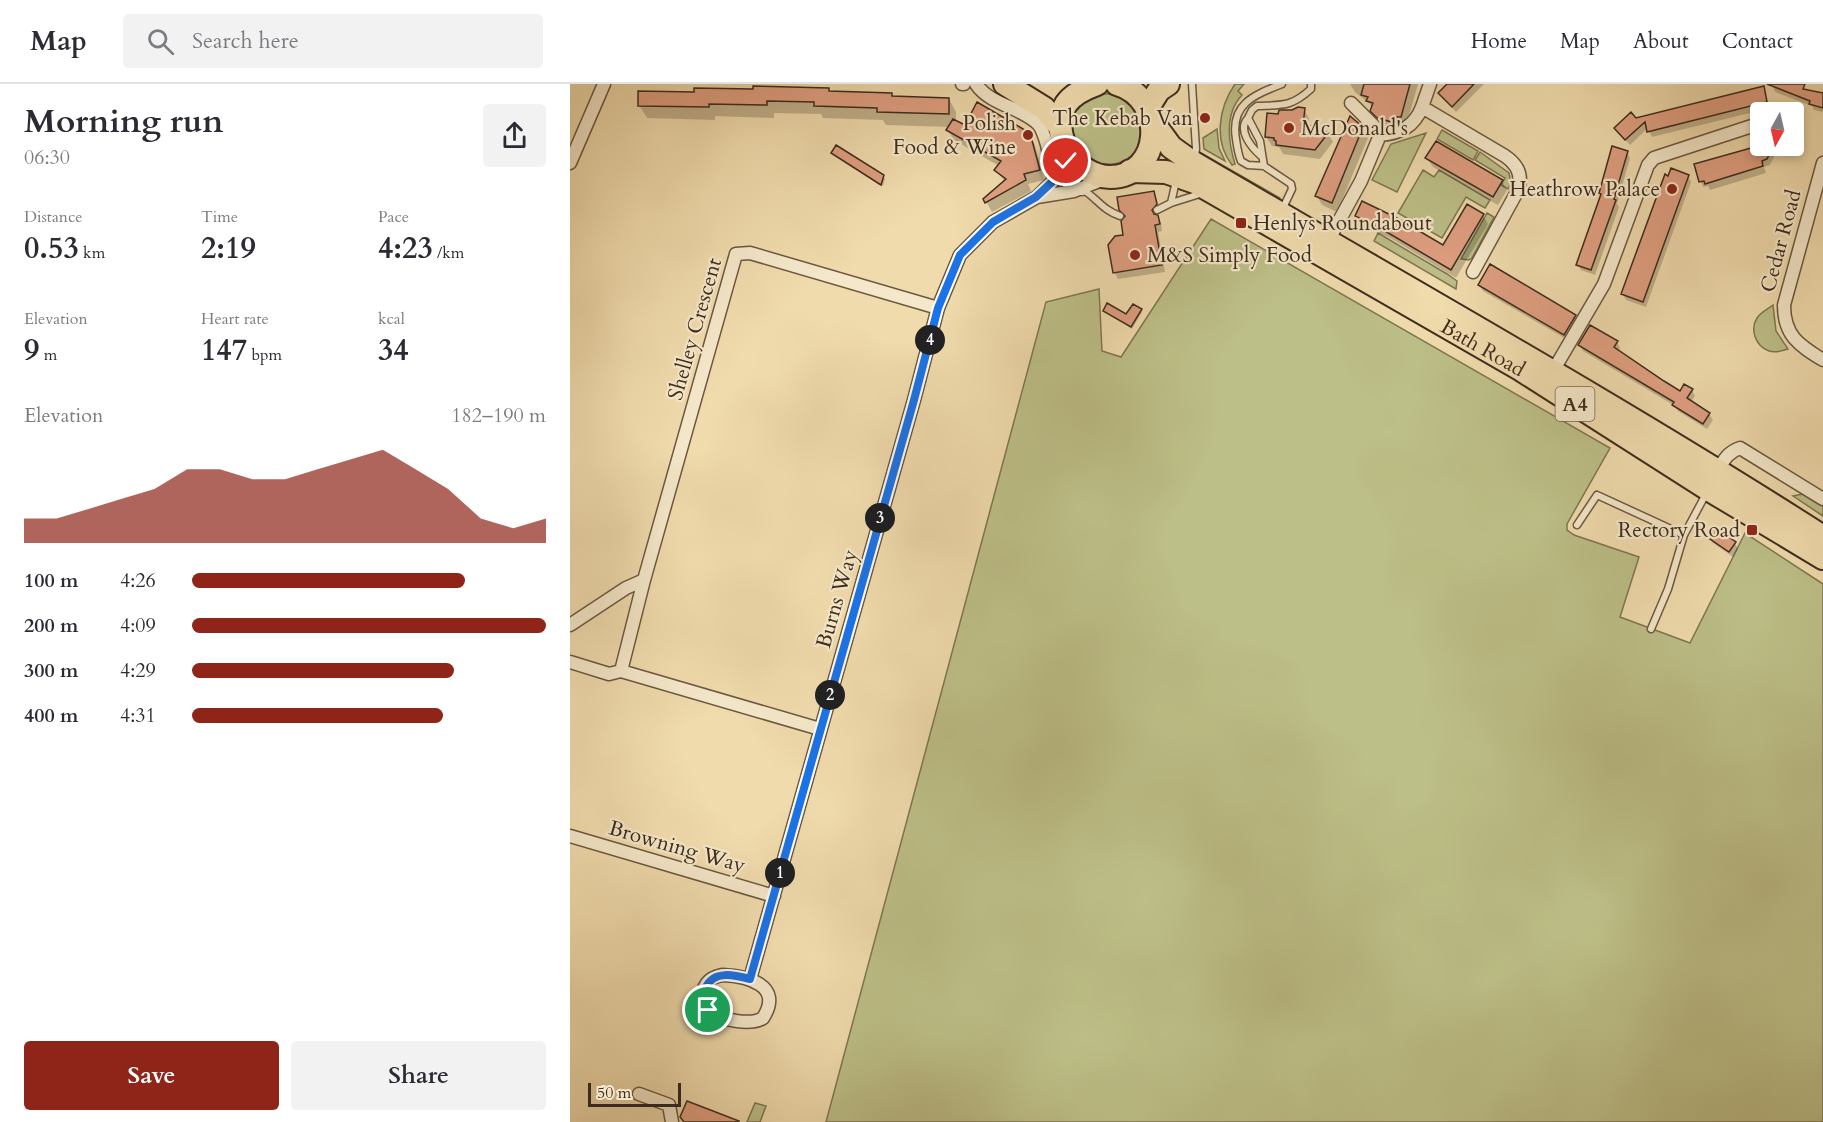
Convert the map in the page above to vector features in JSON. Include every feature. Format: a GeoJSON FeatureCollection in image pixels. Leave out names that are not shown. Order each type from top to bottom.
{"type":"FeatureCollection","features":[{"type":"Feature","properties":{"kind":"highway"},"geometry":{"type":"LineString","coordinates":[[1005,84],[1044,108],[1060,127],[1075,162],[1087,171],[1121,174],[1143,161],[1148,153],[1152,140],[1150,115],[1159,90],[1168,84]]}},
{"type":"Feature","properties":{"kind":"highway"},"geometry":{"type":"LineString","coordinates":[[1065,84],[1093,85]]}},
{"type":"Feature","properties":{"kind":"highway"},"geometry":{"type":"LineString","coordinates":[[1117,84],[1136,93],[1150,115]]}},
{"type":"Feature","properties":{"kind":"highway"},"geometry":{"type":"LineString","coordinates":[[1060,127],[1067,104],[1075,95],[1093,85]]}},
{"type":"Feature","properties":{"kind":"highway","name":"Bath Road"},"geometry":{"type":"LineString","coordinates":[[1150,115],[1184,169],[1209,191],[1713,479],[1823,537]]}},
{"type":"Feature","properties":{"kind":"highway","name":"Bath Road"},"geometry":{"type":"LineString","coordinates":[[1121,174],[1184,169],[1280,214],[1553,371],[1713,479],[1823,558]]}},
{"type":"Feature","properties":{"kind":"street"},"geometry":{"type":"LineString","coordinates":[[570,163],[604,84]]}},
{"type":"Feature","properties":{"kind":"street"},"geometry":{"type":"LineString","coordinates":[[976,84],[986,93],[1036,122],[1045,137],[1055,171],[1074,186],[1082,189]]}},
{"type":"Feature","properties":{"kind":"street"},"geometry":{"type":"LineString","coordinates":[[1380,135],[1393,134],[1409,126],[1417,118],[1430,84]]}},
{"type":"Feature","properties":{"kind":"street"},"geometry":{"type":"LineString","coordinates":[[1352,103],[1380,135]]}},
{"type":"Feature","properties":{"kind":"street"},"geometry":{"type":"LineString","coordinates":[[1422,107],[1511,160],[1520,174],[1518,190],[1473,273]]}},
{"type":"Feature","properties":{"kind":"street"},"geometry":{"type":"LineString","coordinates":[[1553,371],[1604,284],[1648,165],[1654,158],[1750,127]]}},
{"type":"Feature","properties":{"kind":"street"},"geometry":{"type":"LineString","coordinates":[[1328,241],[1361,181],[1380,135]]}},
{"type":"Feature","properties":{"kind":"street","name":"Burns Way"},"geometry":{"type":"LineString","coordinates":[[1036,197],[1069,152]]}},
{"type":"Feature","properties":{"kind":"street","name":"Cedar Road"},"geometry":{"type":"LineString","coordinates":[[1823,163],[1784,304],[1788,329],[1798,345],[1823,360]]}},
{"type":"Feature","properties":{"kind":"street","name":"Burns Way"},"geometry":{"type":"LineString","coordinates":[[750,979],[938,308],[960,255],[993,222],[1036,197],[1082,189],[1121,174]]}},
{"type":"Feature","properties":{"kind":"street","name":"Shelley Crescent"},"geometry":{"type":"LineString","coordinates":[[621,671],[644,580],[736,254],[750,253],[938,308]]}},
{"type":"Feature","properties":{"kind":"street"},"geometry":{"type":"LineString","coordinates":[[1713,479],[1727,455],[1732,450],[1740,448],[1823,499]]}},
{"type":"Feature","properties":{"kind":"street"},"geometry":{"type":"LineString","coordinates":[[570,625],[626,588],[644,580]]}},
{"type":"Feature","properties":{"kind":"street"},"geometry":{"type":"LineString","coordinates":[[570,662],[609,674],[621,671],[820,729]]}},
{"type":"Feature","properties":{"kind":"street","name":"Browning Way"},"geometry":{"type":"LineString","coordinates":[[570,836],[774,896]]}},
{"type":"Feature","properties":{"kind":"street"},"geometry":{"type":"LineString","coordinates":[[722,975],[750,979],[764,987],[770,999],[769,1009],[761,1020],[748,1023],[708,1010],[703,1001],[703,992],[709,981],[722,975]]}},
{"type":"Feature","properties":{"kind":"street"},"geometry":{"type":"LineString","coordinates":[[639,1094],[669,1105],[672,1122]]}},
{"type":"Feature","properties":{"kind":"lane"},"geometry":{"type":"LineString","coordinates":[[1171,203],[1184,169],[1196,149],[1192,84]]}},
{"type":"Feature","properties":{"kind":"lane"},"geometry":{"type":"LineString","coordinates":[[1280,214],[1292,186],[1263,166],[1248,165],[1240,159],[1234,131],[1235,119],[1239,110],[1258,93],[1282,84]]}},
{"type":"Feature","properties":{"kind":"lane"},"geometry":{"type":"LineString","coordinates":[[1261,156],[1245,136],[1243,127],[1252,110],[1257,106],[1293,103],[1311,89],[1311,84]]}},
{"type":"Feature","properties":{"kind":"lane"},"geometry":{"type":"LineString","coordinates":[[1248,118],[1260,141],[1263,166]]}},
{"type":"Feature","properties":{"kind":"lane"},"geometry":{"type":"LineString","coordinates":[[1082,189],[1093,196],[1105,210],[1120,216]]}},
{"type":"Feature","properties":{"kind":"lane"},"geometry":{"type":"LineString","coordinates":[[1157,210],[1209,191]]}},
{"type":"Feature","properties":{"kind":"lane"},"geometry":{"type":"LineString","coordinates":[[1651,629],[1668,589],[1684,535],[1713,479]]}},
{"type":"Feature","properties":{"kind":"lane"},"geometry":{"type":"LineString","coordinates":[[1577,525],[1597,495],[1684,535]]}},
{"type":"Feature","properties":{"kind":"green space"},"geometry":{"type":"Polygon","coordinates":[[[1235,84],[1244,84],[1238,91],[1242,95],[1230,119],[1231,146],[1235,164],[1232,165],[1222,145],[1220,124],[1225,103],[1235,84]]]}},
{"type":"Feature","properties":{"kind":"green space"},"geometry":{"type":"Polygon","coordinates":[[[1104,94],[1119,96],[1132,104],[1137,113],[1140,134],[1136,150],[1125,160],[1112,164],[1097,162],[1084,155],[1075,142],[1071,123],[1077,101],[1104,94]]]}},
{"type":"Feature","properties":{"kind":"green space"},"geometry":{"type":"Polygon","coordinates":[[[1217,129],[1219,148],[1225,161],[1204,149],[1203,138],[1217,129]]]}},
{"type":"Feature","properties":{"kind":"green space"},"geometry":{"type":"Polygon","coordinates":[[[1442,130],[1478,151],[1473,160],[1437,139],[1442,130]]]}},
{"type":"Feature","properties":{"kind":"green space"},"geometry":{"type":"Polygon","coordinates":[[[1426,133],[1397,192],[1372,180],[1391,144],[1426,133]]]}},
{"type":"Feature","properties":{"kind":"green space"},"geometry":{"type":"Polygon","coordinates":[[[1480,152],[1509,173],[1511,184],[1508,189],[1501,185],[1505,178],[1475,160],[1480,152]]]}},
{"type":"Feature","properties":{"kind":"green space"},"geometry":{"type":"Polygon","coordinates":[[[1201,153],[1280,198],[1277,200],[1202,156],[1201,153]]]}},
{"type":"Feature","properties":{"kind":"green space"},"geometry":{"type":"Polygon","coordinates":[[[1423,170],[1434,177],[1439,170],[1490,200],[1485,208],[1466,197],[1442,238],[1398,213],[1423,170]]]}},
{"type":"Feature","properties":{"kind":"green space"},"geometry":{"type":"Polygon","coordinates":[[[1487,213],[1494,217],[1472,258],[1461,259],[1487,213]]]}},
{"type":"Feature","properties":{"kind":"green space"},"geometry":{"type":"Polygon","coordinates":[[[1211,219],[1610,448],[1567,524],[1567,530],[1574,535],[1639,557],[1620,617],[1690,643],[1745,533],[1823,584],[1823,1122],[826,1122],[1046,302],[1099,289],[1102,351],[1121,357],[1211,219]]]}},
{"type":"Feature","properties":{"kind":"green space"},"geometry":{"type":"Polygon","coordinates":[[[1378,233],[1457,281],[1456,289],[1374,241],[1378,233]]]}},
{"type":"Feature","properties":{"kind":"green space"},"geometry":{"type":"Polygon","coordinates":[[[1773,305],[1776,331],[1788,349],[1776,352],[1764,349],[1757,341],[1754,332],[1757,318],[1773,305]]]}},
{"type":"Feature","properties":{"kind":"green space"},"geometry":{"type":"Polygon","coordinates":[[[1803,494],[1823,506],[1823,516],[1793,496],[1803,494]]]}},
{"type":"Feature","properties":{"kind":"green space"},"geometry":{"type":"Polygon","coordinates":[[[755,1103],[766,1106],[760,1122],[747,1122],[755,1103]]]}},
{"type":"Feature","properties":{"kind":"building"},"geometry":{"type":"Polygon","coordinates":[[[1364,84],[1410,84],[1401,117],[1393,117],[1392,122],[1377,118],[1370,111],[1373,103],[1366,101],[1368,97],[1361,95],[1364,84]]]}},
{"type":"Feature","properties":{"kind":"building"},"geometry":{"type":"Polygon","coordinates":[[[1447,84],[1474,84],[1452,107],[1438,93],[1447,84]]]}},
{"type":"Feature","properties":{"kind":"building"},"geometry":{"type":"Polygon","coordinates":[[[1767,84],[1805,84],[1803,89],[1823,93],[1823,108],[1809,104],[1810,101],[1767,84]]]}},
{"type":"Feature","properties":{"kind":"building"},"geometry":{"type":"Polygon","coordinates":[[[753,86],[829,88],[829,91],[949,98],[949,114],[877,112],[877,108],[814,106],[814,102],[767,101],[767,105],[709,104],[709,107],[638,106],[638,91],[694,92],[694,88],[753,89],[753,86]]]}},
{"type":"Feature","properties":{"kind":"building"},"geometry":{"type":"Polygon","coordinates":[[[1764,86],[1767,102],[1750,102],[1750,106],[1647,132],[1645,122],[1625,140],[1614,128],[1631,112],[1636,118],[1764,86]]]}},
{"type":"Feature","properties":{"kind":"building"},"geometry":{"type":"Polygon","coordinates":[[[977,102],[1030,133],[1040,170],[1024,174],[1026,180],[985,203],[983,199],[1006,179],[994,170],[1001,161],[946,130],[953,119],[965,125],[977,102]]]}},
{"type":"Feature","properties":{"kind":"building","name":"McDonald's"},"geometry":{"type":"Polygon","coordinates":[[[1298,107],[1305,108],[1303,125],[1314,126],[1313,130],[1329,132],[1315,150],[1276,145],[1274,138],[1265,137],[1267,113],[1278,114],[1279,110],[1292,110],[1298,107]]]}},
{"type":"Feature","properties":{"kind":"building"},"geometry":{"type":"Polygon","coordinates":[[[1350,116],[1363,127],[1332,203],[1315,196],[1350,116]]]}},
{"type":"Feature","properties":{"kind":"building"},"geometry":{"type":"Polygon","coordinates":[[[1436,141],[1503,180],[1493,197],[1425,158],[1436,141]]]}},
{"type":"Feature","properties":{"kind":"building"},"geometry":{"type":"Polygon","coordinates":[[[836,145],[884,175],[881,185],[831,153],[836,145]]]}},
{"type":"Feature","properties":{"kind":"building"},"geometry":{"type":"Polygon","coordinates":[[[1612,146],[1628,151],[1614,199],[1616,200],[1591,270],[1576,265],[1601,194],[1599,193],[1612,146]]]}},
{"type":"Feature","properties":{"kind":"building"},"geometry":{"type":"Polygon","coordinates":[[[1750,148],[1750,156],[1768,156],[1762,161],[1763,166],[1705,184],[1704,181],[1699,182],[1694,164],[1750,148]]]}},
{"type":"Feature","properties":{"kind":"building"},"geometry":{"type":"Polygon","coordinates":[[[1671,168],[1689,175],[1643,302],[1621,294],[1665,174],[1668,176],[1671,168]]]}},
{"type":"Feature","properties":{"kind":"building"},"geometry":{"type":"Polygon","coordinates":[[[1154,191],[1157,204],[1152,210],[1158,215],[1160,224],[1155,225],[1162,265],[1113,273],[1108,245],[1115,236],[1123,235],[1121,221],[1125,216],[1119,210],[1117,197],[1154,191]]]}},
{"type":"Feature","properties":{"kind":"building"},"geometry":{"type":"Polygon","coordinates":[[[1362,201],[1443,245],[1467,204],[1484,214],[1451,270],[1355,216],[1362,201]]]}},
{"type":"Feature","properties":{"kind":"building"},"geometry":{"type":"Polygon","coordinates":[[[1490,264],[1576,315],[1564,335],[1478,285],[1490,264]]]}},
{"type":"Feature","properties":{"kind":"building"},"geometry":{"type":"Polygon","coordinates":[[[1107,303],[1126,314],[1133,304],[1142,309],[1131,327],[1103,311],[1107,303]]]}},
{"type":"Feature","properties":{"kind":"building"},"geometry":{"type":"Polygon","coordinates":[[[1590,325],[1618,341],[1614,347],[1680,391],[1684,384],[1693,389],[1687,398],[1710,413],[1703,424],[1672,405],[1674,402],[1578,345],[1590,325]]]}},
{"type":"Feature","properties":{"kind":"building"},"geometry":{"type":"Polygon","coordinates":[[[1714,527],[1736,542],[1729,552],[1707,537],[1714,527]]]}},
{"type":"Feature","properties":{"kind":"building"},"geometry":{"type":"Polygon","coordinates":[[[687,1101],[739,1122],[684,1122],[680,1117],[687,1101]]]}},
{"type":"Feature","properties":{"kind":"place","name":"The Kebab Van"},"geometry":{"type":"Point","coordinates":[1205,118]}},
{"type":"Feature","properties":{"kind":"place","name":"McDonald's"},"geometry":{"type":"Point","coordinates":[1289,128]}},
{"type":"Feature","properties":{"kind":"place","name":"Polish Food & Wine"},"geometry":{"type":"Point","coordinates":[1028,135]}},
{"type":"Feature","properties":{"kind":"place","name":"Heathrow Palace"},"geometry":{"type":"Point","coordinates":[1672,189]}},
{"type":"Feature","properties":{"kind":"place","name":"Henlys Roundabout"},"geometry":{"type":"Point","coordinates":[1241,223]}},
{"type":"Feature","properties":{"kind":"place","name":"M&S Simply Food"},"geometry":{"type":"Point","coordinates":[1135,255]}},
{"type":"Feature","properties":{"kind":"place","name":"Rectory Road"},"geometry":{"type":"Point","coordinates":[1752,530]}},
{"type":"Feature","properties":{"kind":"route"},"geometry":{"type":"LineString","coordinates":[[708,1010],[703,1001],[703,992],[709,981],[722,975],[750,979],[938,308],[960,255],[993,222],[1036,197],[1052,182],[1066,161]]}}]}
